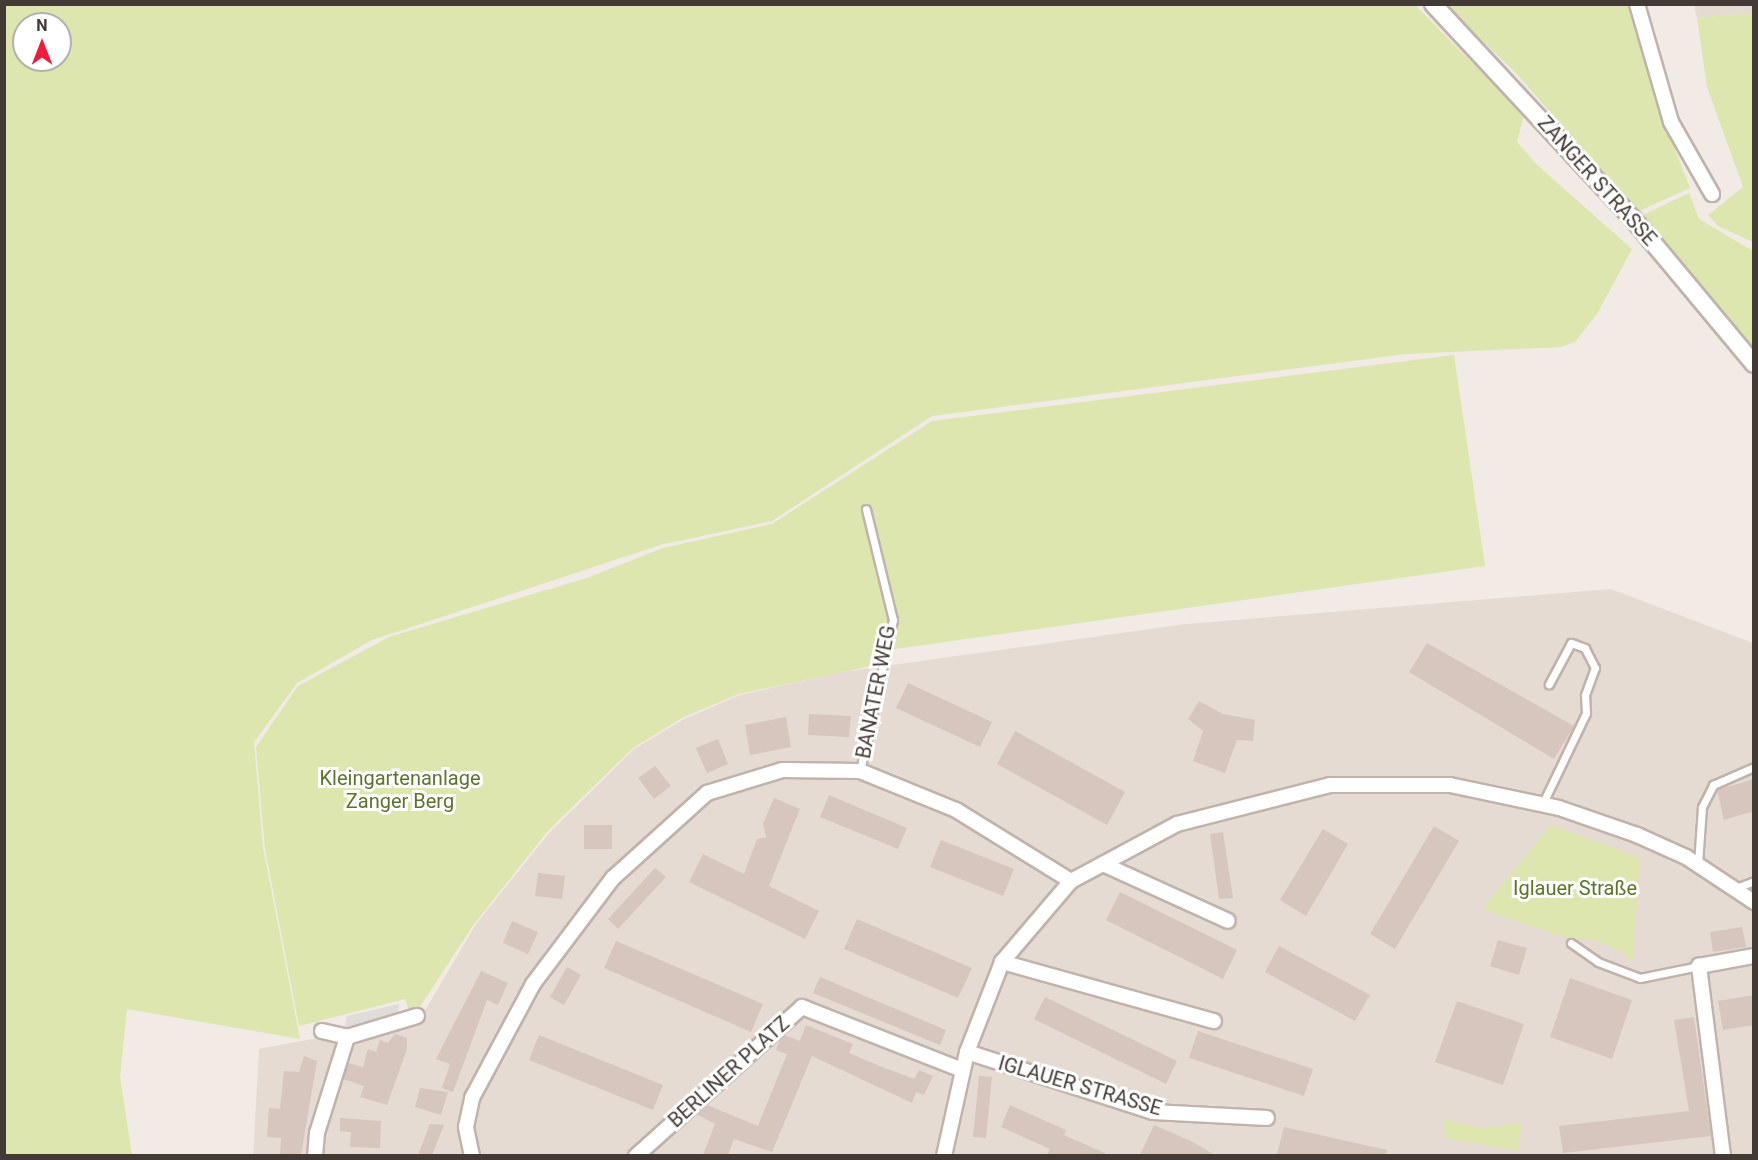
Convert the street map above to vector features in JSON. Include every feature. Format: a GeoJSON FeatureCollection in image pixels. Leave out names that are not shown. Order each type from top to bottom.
{"type":"FeatureCollection","features":[{"type":"Feature","properties":{"kind":"street","name":"ZANGER STRASSE"},"geometry":{"type":"LineString","coordinates":[[1433,4],[1634,220],[1754,364]]}},
{"type":"Feature","properties":{"kind":"street"},"geometry":{"type":"LineString","coordinates":[[1636,4],[1671,122],[1712,194]]}},
{"type":"Feature","properties":{"kind":"street"},"geometry":{"type":"LineString","coordinates":[[472,1155],[466,1126],[472,1098],[533,984],[613,878],[707,793],[782,770],[860,771],[956,810],[1071,881]]}},
{"type":"Feature","properties":{"kind":"street"},"geometry":{"type":"LineString","coordinates":[[944,1155],[967,1052],[1002,962],[1071,881],[1177,824],[1330,785],[1450,785],[1542,805],[1637,835],[1698,864],[1754,902]]}},
{"type":"Feature","properties":{"kind":"street"},"geometry":{"type":"LineString","coordinates":[[1103,864],[1228,921]]}},
{"type":"Feature","properties":{"kind":"street"},"geometry":{"type":"LineString","coordinates":[[1723,1155],[1699,966],[1754,956]]}},
{"type":"Feature","properties":{"kind":"street"},"geometry":{"type":"LineString","coordinates":[[1002,962],[1214,1021]]}},
{"type":"Feature","properties":{"kind":"street","name":"BERLINER PLATZ"},"geometry":{"type":"LineString","coordinates":[[636,1155],[802,1007],[962,1070]]}},
{"type":"Feature","properties":{"kind":"street"},"geometry":{"type":"LineString","coordinates":[[322,1031],[347,1037],[417,1016]]}},
{"type":"Feature","properties":{"kind":"street"},"geometry":{"type":"LineString","coordinates":[[315,1155],[317,1133],[347,1037]]}},
{"type":"Feature","properties":{"kind":"street","name":"IGLAUER STRASSE"},"geometry":{"type":"LineString","coordinates":[[967,1052],[1153,1112],[1267,1118]]}},
{"type":"Feature","properties":{"kind":"lane","name":"BANATER WEG"},"geometry":{"type":"LineString","coordinates":[[860,771],[892,620],[866,509]]}},
{"type":"Feature","properties":{"kind":"lane"},"geometry":{"type":"LineString","coordinates":[[1542,805],[1586,713],[1585,695],[1595,668],[1585,648],[1571,643],[1549,684]]}},
{"type":"Feature","properties":{"kind":"lane"},"geometry":{"type":"LineString","coordinates":[[1698,864],[1702,807],[1713,785],[1754,767]]}},
{"type":"Feature","properties":{"kind":"lane"},"geometry":{"type":"LineString","coordinates":[[1736,888],[1754,882]]}},
{"type":"Feature","properties":{"kind":"lane"},"geometry":{"type":"LineString","coordinates":[[1571,943],[1598,962],[1640,978],[1699,966]]}},
{"type":"Feature","properties":{"kind":"shaded area"},"geometry":{"type":"Polygon","coordinates":[[[1694,5],[1753,5],[1753,13],[1697,18],[1694,5]]]}},
{"type":"Feature","properties":{"kind":"shaded area"},"geometry":{"type":"Polygon","coordinates":[[[1611,589],[1753,643],[1753,1155],[253,1156],[259,1049],[420,1019],[476,924],[549,833],[634,749],[684,719],[740,695],[842,672],[1186,624],[1611,589]]]}},
{"type":"Feature","properties":{"kind":"shaded area"},"geometry":{"type":"Polygon","coordinates":[[[399,1004],[397,1018],[344,1030],[347,1016],[399,1004]]]}},
{"type":"Feature","properties":{"kind":"green space"},"geometry":{"type":"Polygon","coordinates":[[[5,4],[1415,5],[1524,115],[1517,142],[1536,164],[1632,249],[1597,314],[1575,342],[1561,347],[1406,354],[932,416],[772,521],[660,545],[372,640],[297,683],[254,742],[263,847],[300,1039],[127,1009],[120,1077],[132,1155],[5,1155],[5,4]]]}},
{"type":"Feature","properties":{"kind":"green space"},"geometry":{"type":"Polygon","coordinates":[[[1444,5],[1633,5],[1658,106],[1690,188],[1637,212],[1516,73],[1444,5]]]}},
{"type":"Feature","properties":{"kind":"green space"},"geometry":{"type":"Polygon","coordinates":[[[1754,13],[1753,242],[1718,226],[1708,215],[1743,187],[1707,87],[1697,18],[1754,13]]]}},
{"type":"Feature","properties":{"kind":"green space"},"geometry":{"type":"Polygon","coordinates":[[[1689,193],[1699,219],[1753,251],[1753,348],[1641,216],[1689,193]]]}},
{"type":"Feature","properties":{"kind":"green space","name":"Kleingartenanlage Zanger Berg"},"geometry":{"type":"Polygon","coordinates":[[[1454,355],[1485,566],[895,649],[876,665],[739,694],[684,717],[633,748],[548,831],[474,924],[412,1019],[405,999],[299,1026],[265,849],[256,747],[298,686],[389,637],[587,578],[663,548],[772,524],[932,421],[1454,355]]]}},
{"type":"Feature","properties":{"kind":"green space","name":"Iglauer Straße"},"geometry":{"type":"Polygon","coordinates":[[[1551,825],[1640,858],[1632,963],[1622,952],[1591,938],[1575,941],[1482,909],[1551,825]]]}},
{"type":"Feature","properties":{"kind":"green space"},"geometry":{"type":"Polygon","coordinates":[[[1443,1119],[1481,1128],[1522,1123],[1517,1151],[1445,1138],[1443,1119]]]}},
{"type":"Feature","properties":{"kind":"building"},"geometry":{"type":"Polygon","coordinates":[[[1427,643],[1574,726],[1554,759],[1409,672],[1427,643]]]}},
{"type":"Feature","properties":{"kind":"building"},"geometry":{"type":"Polygon","coordinates":[[[908,683],[992,722],[980,747],[896,708],[908,683]]]}},
{"type":"Feature","properties":{"kind":"building"},"geometry":{"type":"Polygon","coordinates":[[[1199,701],[1223,714],[1255,720],[1253,741],[1237,740],[1225,773],[1193,761],[1203,731],[1188,719],[1199,701]]]}},
{"type":"Feature","properties":{"kind":"building"},"geometry":{"type":"Polygon","coordinates":[[[809,714],[851,716],[849,737],[808,735],[809,714]]]}},
{"type":"Feature","properties":{"kind":"building"},"geometry":{"type":"Polygon","coordinates":[[[786,717],[791,747],[750,755],[745,725],[786,717]]]}},
{"type":"Feature","properties":{"kind":"building"},"geometry":{"type":"Polygon","coordinates":[[[1015,731],[1125,792],[1107,825],[997,764],[1015,731]]]}},
{"type":"Feature","properties":{"kind":"building"},"geometry":{"type":"Polygon","coordinates":[[[718,739],[728,764],[707,773],[696,748],[718,739]]]}},
{"type":"Feature","properties":{"kind":"building"},"geometry":{"type":"Polygon","coordinates":[[[655,766],[671,786],[654,799],[638,778],[655,766]]]}},
{"type":"Feature","properties":{"kind":"building"},"geometry":{"type":"Polygon","coordinates":[[[1754,779],[1754,811],[1724,820],[1717,790],[1754,779]]]}},
{"type":"Feature","properties":{"kind":"building"},"geometry":{"type":"Polygon","coordinates":[[[829,795],[907,828],[898,849],[820,817],[829,795]]]}},
{"type":"Feature","properties":{"kind":"building"},"geometry":{"type":"Polygon","coordinates":[[[774,798],[800,809],[769,886],[819,911],[805,939],[689,882],[703,854],[744,874],[757,839],[766,837],[763,824],[774,798]]]}},
{"type":"Feature","properties":{"kind":"building"},"geometry":{"type":"Polygon","coordinates":[[[584,825],[612,825],[612,849],[584,849],[584,825]]]}},
{"type":"Feature","properties":{"kind":"building"},"geometry":{"type":"Polygon","coordinates":[[[1434,826],[1459,841],[1395,949],[1370,934],[1434,826]]]}},
{"type":"Feature","properties":{"kind":"building"},"geometry":{"type":"Polygon","coordinates":[[[1323,829],[1348,844],[1306,916],[1280,900],[1323,829]]]}},
{"type":"Feature","properties":{"kind":"building"},"geometry":{"type":"Polygon","coordinates":[[[1223,832],[1233,898],[1219,899],[1210,834],[1223,832]]]}},
{"type":"Feature","properties":{"kind":"building"},"geometry":{"type":"Polygon","coordinates":[[[941,840],[1014,869],[1003,896],[930,867],[941,840]]]}},
{"type":"Feature","properties":{"kind":"building"},"geometry":{"type":"Polygon","coordinates":[[[655,868],[666,877],[618,929],[608,919],[655,868]]]}},
{"type":"Feature","properties":{"kind":"building"},"geometry":{"type":"Polygon","coordinates":[[[538,873],[565,876],[562,899],[535,896],[538,873]]]}},
{"type":"Feature","properties":{"kind":"building"},"geometry":{"type":"Polygon","coordinates":[[[1120,892],[1237,950],[1223,979],[1106,920],[1120,892]]]}},
{"type":"Feature","properties":{"kind":"building"},"geometry":{"type":"Polygon","coordinates":[[[857,919],[972,968],[958,998],[844,949],[857,919]]]}},
{"type":"Feature","properties":{"kind":"building"},"geometry":{"type":"Polygon","coordinates":[[[512,921],[538,932],[528,954],[503,943],[512,921]]]}},
{"type":"Feature","properties":{"kind":"building"},"geometry":{"type":"Polygon","coordinates":[[[1742,927],[1746,947],[1713,952],[1710,932],[1742,927]]]}},
{"type":"Feature","properties":{"kind":"building"},"geometry":{"type":"Polygon","coordinates":[[[1498,940],[1527,948],[1519,975],[1490,966],[1498,940]]]}},
{"type":"Feature","properties":{"kind":"building"},"geometry":{"type":"Polygon","coordinates":[[[616,941],[763,1004],[751,1032],[604,968],[616,941]]]}},
{"type":"Feature","properties":{"kind":"building"},"geometry":{"type":"Polygon","coordinates":[[[1279,946],[1370,995],[1355,1021],[1265,972],[1279,946]]]}},
{"type":"Feature","properties":{"kind":"building"},"geometry":{"type":"Polygon","coordinates":[[[567,967],[581,975],[564,1005],[550,997],[567,967]]]}},
{"type":"Feature","properties":{"kind":"building"},"geometry":{"type":"Polygon","coordinates":[[[481,971],[508,983],[498,1005],[487,1000],[453,1092],[442,1088],[450,1064],[436,1059],[481,971]]]}},
{"type":"Feature","properties":{"kind":"building"},"geometry":{"type":"Polygon","coordinates":[[[820,977],[946,1030],[940,1045],[813,993],[820,977]]]}},
{"type":"Feature","properties":{"kind":"building"},"geometry":{"type":"Polygon","coordinates":[[[1570,978],[1632,1000],[1612,1059],[1550,1037],[1570,978]]]}},
{"type":"Feature","properties":{"kind":"building"},"geometry":{"type":"Polygon","coordinates":[[[1754,995],[1754,1025],[1723,1030],[1718,1001],[1754,995]]]}},
{"type":"Feature","properties":{"kind":"building"},"geometry":{"type":"Polygon","coordinates":[[[1045,997],[1177,1061],[1166,1084],[1034,1019],[1045,997]]]}},
{"type":"Feature","properties":{"kind":"building"},"geometry":{"type":"Polygon","coordinates":[[[1457,1001],[1524,1024],[1503,1085],[1435,1062],[1457,1001]]]}},
{"type":"Feature","properties":{"kind":"building"},"geometry":{"type":"Polygon","coordinates":[[[1694,1017],[1711,1136],[1563,1153],[1559,1126],[1689,1111],[1674,1020],[1694,1017]]]}},
{"type":"Feature","properties":{"kind":"building"},"geometry":{"type":"Polygon","coordinates":[[[806,1025],[853,1044],[849,1053],[880,1066],[914,1079],[919,1070],[933,1076],[924,1095],[916,1092],[912,1103],[812,1056],[772,1152],[734,1139],[728,1155],[703,1155],[715,1124],[696,1114],[707,1105],[758,1126],[787,1054],[776,1050],[780,1039],[784,1035],[800,1041],[806,1025]]]}},
{"type":"Feature","properties":{"kind":"building"},"geometry":{"type":"Polygon","coordinates":[[[1198,1031],[1313,1069],[1304,1096],[1189,1058],[1198,1031]]]}},
{"type":"Feature","properties":{"kind":"building"},"geometry":{"type":"Polygon","coordinates":[[[395,1034],[407,1038],[407,1049],[387,1105],[360,1097],[364,1086],[343,1079],[348,1063],[363,1067],[368,1049],[376,1052],[380,1040],[388,1043],[395,1034]]]}},
{"type":"Feature","properties":{"kind":"building"},"geometry":{"type":"Polygon","coordinates":[[[539,1035],[663,1085],[653,1110],[529,1060],[539,1035]]]}},
{"type":"Feature","properties":{"kind":"building"},"geometry":{"type":"Polygon","coordinates":[[[304,1056],[317,1061],[301,1155],[280,1155],[281,1138],[267,1137],[269,1108],[280,1109],[284,1071],[299,1072],[304,1056]]]}},
{"type":"Feature","properties":{"kind":"building"},"geometry":{"type":"Polygon","coordinates":[[[979,1076],[992,1077],[986,1138],[973,1137],[979,1076]]]}},
{"type":"Feature","properties":{"kind":"building"},"geometry":{"type":"Polygon","coordinates":[[[420,1088],[448,1092],[441,1115],[415,1107],[420,1088]]]}},
{"type":"Feature","properties":{"kind":"building"},"geometry":{"type":"Polygon","coordinates":[[[1010,1105],[1066,1130],[1064,1135],[1109,1155],[1047,1155],[1050,1149],[1001,1127],[1010,1105]]]}},
{"type":"Feature","properties":{"kind":"building"},"geometry":{"type":"Polygon","coordinates":[[[340,1118],[381,1121],[380,1148],[350,1147],[351,1132],[340,1131],[340,1118]]]}},
{"type":"Feature","properties":{"kind":"building"},"geometry":{"type":"Polygon","coordinates":[[[430,1124],[444,1125],[432,1155],[418,1155],[430,1124]]]}},
{"type":"Feature","properties":{"kind":"building"},"geometry":{"type":"Polygon","coordinates":[[[1154,1125],[1191,1141],[1215,1155],[1140,1155],[1154,1125]]]}},
{"type":"Feature","properties":{"kind":"building"},"geometry":{"type":"Polygon","coordinates":[[[1284,1127],[1387,1150],[1386,1155],[1277,1154],[1284,1127]]]}}]}
